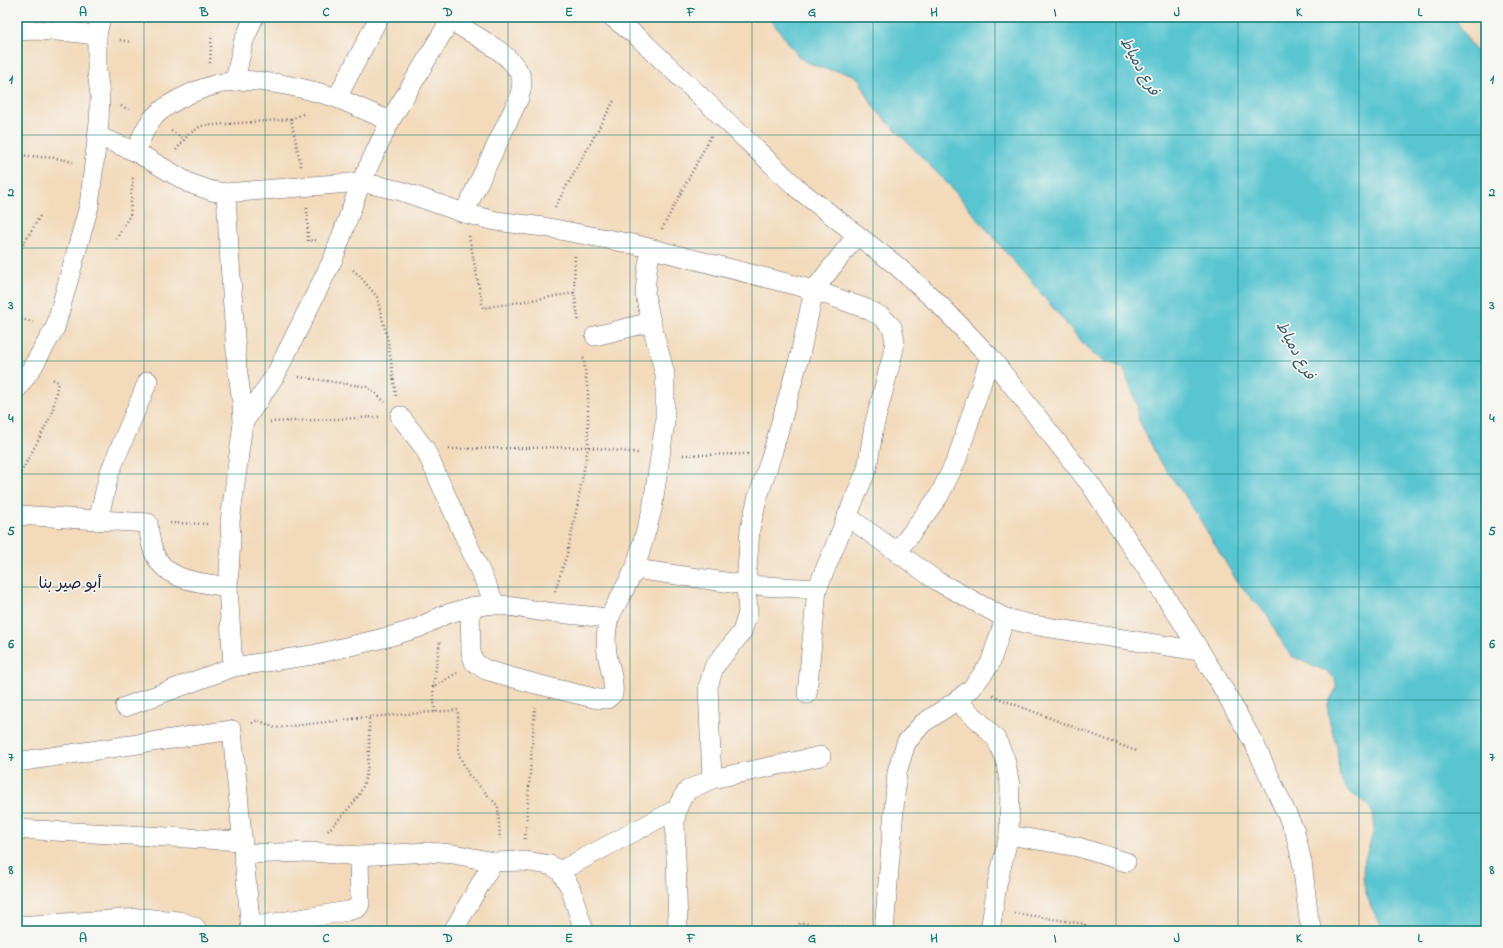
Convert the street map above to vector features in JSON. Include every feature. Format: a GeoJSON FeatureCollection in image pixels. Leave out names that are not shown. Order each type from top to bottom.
{"type":"FeatureCollection","features":[{"type":"Feature","properties":{"kind":"street"},"geometry":{"type":"LineString","coordinates":[[235,81],[244,43],[254,17]]}},
{"type":"Feature","properties":{"kind":"street"},"geometry":{"type":"LineString","coordinates":[[338,98],[379,17]]}},
{"type":"Feature","properties":{"kind":"street"},"geometry":{"type":"LineString","coordinates":[[612,17],[639,38],[722,115],[798,189],[897,266],[940,305],[990,357],[1090,484],[1200,651],[1255,744],[1295,832],[1302,862],[1309,920],[1313,931]]}},
{"type":"Feature","properties":{"kind":"street"},"geometry":{"type":"LineString","coordinates":[[243,423],[276,374],[334,258],[361,182],[390,121],[451,19],[505,55],[515,65],[521,75],[522,88],[519,98],[464,213]]}},
{"type":"Feature","properties":{"kind":"street"},"geometry":{"type":"LineString","coordinates":[[17,31],[33,30],[71,32],[99,26],[97,72],[100,94],[98,136],[90,206],[55,328],[32,368],[17,389]]}},
{"type":"Feature","properties":{"kind":"street"},"geometry":{"type":"LineString","coordinates":[[136,152],[141,136],[152,119],[170,104],[189,94],[235,81],[271,82],[338,98],[390,121]]}},
{"type":"Feature","properties":{"kind":"street"},"geometry":{"type":"LineString","coordinates":[[98,136],[136,152],[189,183],[212,191],[226,193],[361,182],[401,191],[464,213],[496,220],[544,226],[651,248],[814,290],[867,309],[882,317],[892,326],[895,340],[893,353],[871,443],[867,469],[817,589],[808,694]]}},
{"type":"Feature","properties":{"kind":"street"},"geometry":{"type":"LineString","coordinates":[[226,193],[236,359],[242,402],[243,423],[230,522],[231,540],[228,587],[233,667]]}},
{"type":"Feature","properties":{"kind":"street"},"geometry":{"type":"LineString","coordinates":[[712,779],[708,687],[714,667],[742,632],[748,613],[746,585],[750,529],[757,500],[772,454],[800,355],[814,290],[857,234]]}},
{"type":"Feature","properties":{"kind":"street"},"geometry":{"type":"LineString","coordinates":[[470,607],[471,652],[474,662],[486,670],[598,699],[607,698],[613,694],[614,685],[607,653],[605,634],[609,618],[635,569],[652,510],[666,423],[665,374],[651,322],[646,294],[647,270],[651,248]]}},
{"type":"Feature","properties":{"kind":"street"},"geometry":{"type":"LineString","coordinates":[[595,336],[651,322]]}},
{"type":"Feature","properties":{"kind":"street"},"geometry":{"type":"LineString","coordinates":[[897,552],[939,496],[957,459],[990,357]]}},
{"type":"Feature","properties":{"kind":"street"},"geometry":{"type":"LineString","coordinates":[[98,521],[109,474],[148,381]]}},
{"type":"Feature","properties":{"kind":"street"},"geometry":{"type":"LineString","coordinates":[[400,416],[425,449],[495,604]]}},
{"type":"Feature","properties":{"kind":"street"},"geometry":{"type":"LineString","coordinates":[[17,515],[98,521],[148,522],[153,551],[162,565],[174,575],[190,581],[228,587]]}},
{"type":"Feature","properties":{"kind":"street"},"geometry":{"type":"LineString","coordinates":[[847,516],[937,581],[1005,618],[1045,628],[1200,651]]}},
{"type":"Feature","properties":{"kind":"street"},"geometry":{"type":"LineString","coordinates":[[635,569],[746,585],[817,589]]}},
{"type":"Feature","properties":{"kind":"street"},"geometry":{"type":"LineString","coordinates":[[125,707],[233,667],[278,661],[345,648],[418,628],[444,615],[470,607],[495,604],[546,612],[609,618]]}},
{"type":"Feature","properties":{"kind":"street"},"geometry":{"type":"LineString","coordinates":[[875,930],[898,772],[906,744],[922,724],[956,701],[972,688],[990,664],[1005,618]]}},
{"type":"Feature","properties":{"kind":"street"},"geometry":{"type":"LineString","coordinates":[[956,701],[979,721],[996,739],[1005,759],[1010,785],[1008,835],[997,885],[990,931]]}},
{"type":"Feature","properties":{"kind":"street"},"geometry":{"type":"LineString","coordinates":[[17,762],[232,730],[250,929],[358,908],[360,904],[359,856]]}},
{"type":"Feature","properties":{"kind":"street"},"geometry":{"type":"LineString","coordinates":[[678,931],[676,823],[677,809],[688,790],[712,779],[821,756]]}},
{"type":"Feature","properties":{"kind":"street"},"geometry":{"type":"LineString","coordinates":[[560,871],[677,809]]}},
{"type":"Feature","properties":{"kind":"street"},"geometry":{"type":"LineString","coordinates":[[17,829],[359,856],[428,852],[454,854],[497,862],[524,861],[550,865],[560,871],[570,887],[584,931]]}},
{"type":"Feature","properties":{"kind":"street"},"geometry":{"type":"LineString","coordinates":[[1008,835],[1078,848],[1126,862]]}},
{"type":"Feature","properties":{"kind":"street"},"geometry":{"type":"LineString","coordinates":[[453,931],[497,862]]}},
{"type":"Feature","properties":{"kind":"street"},"geometry":{"type":"LineString","coordinates":[[17,926],[141,918],[179,921],[195,927],[198,931]]}},
{"type":"Feature","properties":{"kind":"path"},"geometry":{"type":"LineString","coordinates":[[210,87],[212,30]]}},
{"type":"Feature","properties":{"kind":"path"},"geometry":{"type":"LineString","coordinates":[[544,226],[615,99]]}},
{"type":"Feature","properties":{"kind":"path"},"geometry":{"type":"LineString","coordinates":[[651,248],[722,115]]}},
{"type":"Feature","properties":{"kind":"path"},"geometry":{"type":"LineString","coordinates":[[164,167],[172,154],[185,139],[201,126],[291,119]]}},
{"type":"Feature","properties":{"kind":"path"},"geometry":{"type":"LineString","coordinates":[[116,238],[130,215],[136,152]]}},
{"type":"Feature","properties":{"kind":"path"},"geometry":{"type":"LineString","coordinates":[[17,155],[56,158],[94,166]]}},
{"type":"Feature","properties":{"kind":"path"},"geometry":{"type":"LineString","coordinates":[[464,213],[483,308],[574,293]]}},
{"type":"Feature","properties":{"kind":"path"},"geometry":{"type":"LineString","coordinates":[[17,255],[40,216]]}},
{"type":"Feature","properties":{"kind":"path"},"geometry":{"type":"LineString","coordinates":[[575,232],[574,293],[579,324]]}},
{"type":"Feature","properties":{"kind":"path"},"geometry":{"type":"LineString","coordinates":[[334,258],[359,275],[376,296],[388,341],[400,416]]}},
{"type":"Feature","properties":{"kind":"path"},"geometry":{"type":"LineString","coordinates":[[546,612],[555,591],[567,554],[588,447],[588,393],[582,350]]}},
{"type":"Feature","properties":{"kind":"path"},"geometry":{"type":"LineString","coordinates":[[17,480],[52,414],[58,382],[32,368]]}},
{"type":"Feature","properties":{"kind":"path"},"geometry":{"type":"LineString","coordinates":[[276,374],[333,380],[368,387],[400,416]]}},
{"type":"Feature","properties":{"kind":"path"},"geometry":{"type":"LineString","coordinates":[[243,423],[400,416]]}},
{"type":"Feature","properties":{"kind":"path"},"geometry":{"type":"LineString","coordinates":[[425,449],[588,447],[660,456],[772,454]]}},
{"type":"Feature","properties":{"kind":"path"},"geometry":{"type":"LineString","coordinates":[[148,522],[206,524],[230,522]]}},
{"type":"Feature","properties":{"kind":"path"},"geometry":{"type":"LineString","coordinates":[[435,712],[433,688],[444,615]]}},
{"type":"Feature","properties":{"kind":"path"},"geometry":{"type":"LineString","coordinates":[[433,688],[474,662]]}},
{"type":"Feature","properties":{"kind":"path"},"geometry":{"type":"LineString","coordinates":[[524,861],[536,684]]}},
{"type":"Feature","properties":{"kind":"path"},"geometry":{"type":"LineString","coordinates":[[972,688],[1136,751]]}},
{"type":"Feature","properties":{"kind":"path"},"geometry":{"type":"LineString","coordinates":[[232,730],[258,720],[275,728],[370,717],[458,710],[458,755],[469,776],[498,806],[497,862]]}},
{"type":"Feature","properties":{"kind":"path"},"geometry":{"type":"LineString","coordinates":[[312,852],[329,829],[348,809],[360,792],[368,764],[370,717]]}},
{"type":"Feature","properties":{"kind":"path"},"geometry":{"type":"LineString","coordinates":[[994,909],[1085,924],[1084,931]]}},
{"type":"Feature","properties":{"kind":"path"},"geometry":{"type":"LineString","coordinates":[[795,931],[800,923],[875,930]]}},
{"type":"Feature","properties":{"kind":"water","name":"فرع دمياط"},"geometry":{"type":"Polygon","coordinates":[[[769,17],[1454,17],[1486,68],[1486,931],[1384,931],[1367,897],[1363,879],[1365,860],[1374,828],[1374,819],[1369,807],[1345,787],[1339,773],[1337,748],[1328,710],[1328,704],[1336,688],[1335,679],[1328,672],[1290,655],[1267,614],[1250,597],[1235,578],[1190,503],[1159,460],[1139,420],[1137,404],[1122,367],[1105,361],[1093,354],[950,186],[874,108],[859,79],[852,74],[821,68],[805,61],[798,56],[769,17]]]}},
{"type":"Feature","properties":{"kind":"district","name":"أبو صير بنا"},"geometry":{"type":"Point","coordinates":[70,582]}}]}
